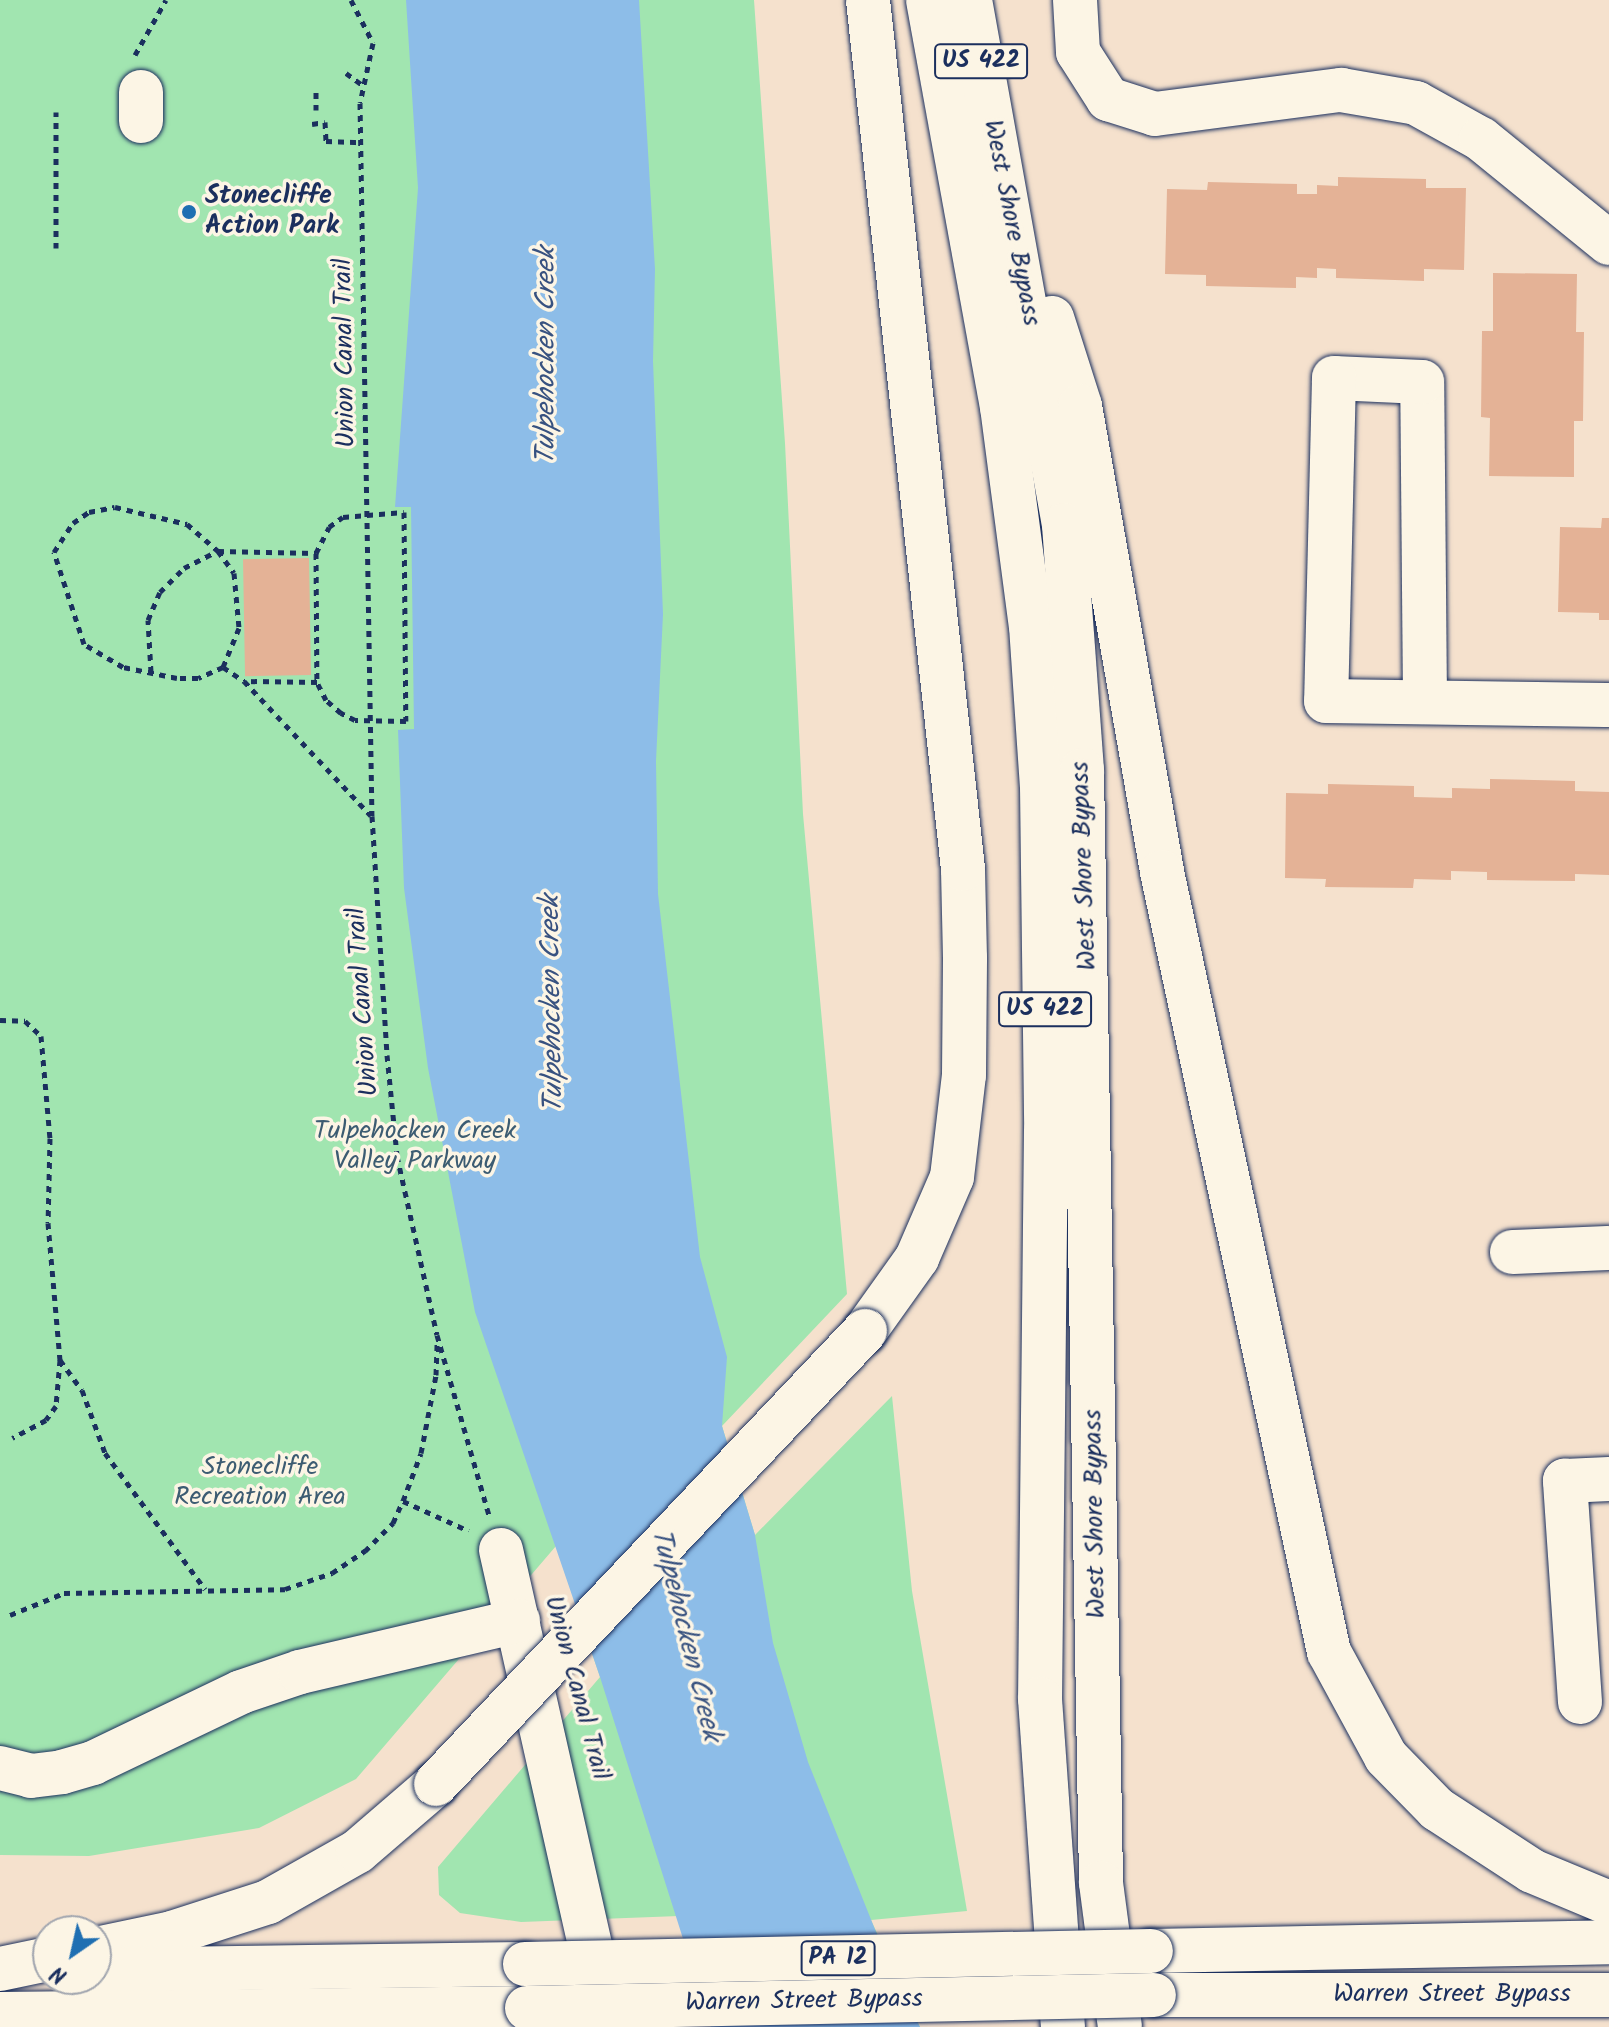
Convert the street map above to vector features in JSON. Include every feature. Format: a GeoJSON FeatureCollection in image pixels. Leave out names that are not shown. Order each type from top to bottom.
{"type":"FeatureCollection","features":[{"type":"Feature","properties":{"kind":"main road"},"geometry":{"type":"LineString","coordinates":[[112,1946],[172,1933],[268,1902],[358,1851],[436,1784],[865,1331],[917,1258],[952,1177],[964,1075],[963,869],[868,0]]}},
{"type":"Feature","properties":{"kind":"main road","name":"West Shore Bypass"},"geometry":{"type":"LineString","coordinates":[[928,0],[1002,407],[1031,626],[1039,742],[1046,1130],[1040,1699],[1063,2027]]}},
{"type":"Feature","properties":{"kind":"main road","name":"West Shore Bypass"},"geometry":{"type":"LineString","coordinates":[[970,0],[1064,525],[1082,770],[1101,1883],[1120,2027]]}},
{"type":"Feature","properties":{"kind":"main road"},"geometry":{"type":"LineString","coordinates":[[1075,0],[1078,52],[1108,99],[1155,114],[1257,97],[1341,90],[1416,103],[1481,139],[1609,243]]}},
{"type":"Feature","properties":{"kind":"main road","name":"US 422"},"geometry":{"type":"LineString","coordinates":[[992,122],[1080,406],[1162,872],[1329,1652],[1386,1757],[1437,1809],[1521,1865],[1609,1903]]}},
{"type":"Feature","properties":{"kind":"main road"},"geometry":{"type":"LineString","coordinates":[[1425,702],[1422,382],[1334,378],[1326,701],[1609,705]]}},
{"type":"Feature","properties":{"kind":"main road"},"geometry":{"type":"LineString","coordinates":[[1512,1252],[1609,1248]]}},
{"type":"Feature","properties":{"kind":"main road"},"geometry":{"type":"LineString","coordinates":[[1580,1702],[1565,1481],[1609,1479]]}},
{"type":"Feature","properties":{"kind":"main road"},"geometry":{"type":"LineString","coordinates":[[501,1550],[596,1972],[595,2027]]}},
{"type":"Feature","properties":{"kind":"main road"},"geometry":{"type":"LineString","coordinates":[[0,1768],[31,1776],[62,1772],[93,1763],[241,1692],[300,1672],[518,1621]]}},
{"type":"Feature","properties":{"kind":"main road","name":"Warren Street Bypass"},"geometry":{"type":"LineString","coordinates":[[112,1970],[1609,1942]]}},
{"type":"Feature","properties":{"kind":"main road"},"geometry":{"type":"LineString","coordinates":[[0,1970],[32,1963]]}},
{"type":"Feature","properties":{"kind":"main road"},"geometry":{"type":"LineString","coordinates":[[0,1970],[32,1971]]}},
{"type":"Feature","properties":{"kind":"main road","name":"Warren Street Bypass"},"geometry":{"type":"LineString","coordinates":[[0,2014],[527,2008],[1154,1995],[1609,1995]]}},
{"type":"Feature","properties":{"kind":"path"},"geometry":{"type":"LineString","coordinates":[[137,93],[166,0]]}},
{"type":"Feature","properties":{"kind":"path","name":"Union Canal Trail"},"geometry":{"type":"LineString","coordinates":[[351,0],[373,43],[361,84],[372,816],[397,1156],[437,1335],[501,1550]]}},
{"type":"Feature","properties":{"kind":"path"},"geometry":{"type":"LineString","coordinates":[[346,73],[361,84]]}},
{"type":"Feature","properties":{"kind":"path"},"geometry":{"type":"LineString","coordinates":[[316,88],[316,110]]}},
{"type":"Feature","properties":{"kind":"path"},"geometry":{"type":"LineString","coordinates":[[56,112],[56,248]]}},
{"type":"Feature","properties":{"kind":"path"},"geometry":{"type":"LineString","coordinates":[[312,124],[325,122],[326,141],[361,142]]}},
{"type":"Feature","properties":{"kind":"path"},"geometry":{"type":"LineString","coordinates":[[115,507],[187,524],[218,551],[234,573],[239,628],[223,667],[198,678],[123,667],[84,644],[53,563],[60,538],[89,512],[115,507]]}},
{"type":"Feature","properties":{"kind":"path"},"geometry":{"type":"LineString","coordinates":[[368,512],[404,512],[406,721],[341,713],[326,700],[317,682],[316,553],[329,527],[343,517],[368,512]]}},
{"type":"Feature","properties":{"kind":"path"},"geometry":{"type":"LineString","coordinates":[[151,672],[146,633],[160,592],[184,568],[218,551],[316,553]]}},
{"type":"Feature","properties":{"kind":"path"},"geometry":{"type":"LineString","coordinates":[[223,667],[244,681],[372,816]]}},
{"type":"Feature","properties":{"kind":"path"},"geometry":{"type":"LineString","coordinates":[[244,681],[317,682]]}},
{"type":"Feature","properties":{"kind":"path"},"geometry":{"type":"LineString","coordinates":[[0,1020],[25,1021],[41,1036],[50,1138],[48,1223],[60,1360],[56,1406],[46,1420],[12,1438]]}},
{"type":"Feature","properties":{"kind":"path"},"geometry":{"type":"LineString","coordinates":[[10,1615],[64,1593],[285,1589],[332,1573],[374,1542],[393,1523],[403,1501],[430,1409],[437,1335]]}},
{"type":"Feature","properties":{"kind":"path"},"geometry":{"type":"LineString","coordinates":[[60,1360],[82,1390],[105,1453],[205,1590]]}},
{"type":"Feature","properties":{"kind":"path"},"geometry":{"type":"LineString","coordinates":[[403,1501],[501,1550]]}},
{"type":"Feature","properties":{"kind":"green space","name":"Tulpehocken Creek Valley Parkway"},"geometry":{"type":"Polygon","coordinates":[[[0,0],[754,0],[785,443],[803,814],[847,1294],[722,1426],[755,1535],[892,1396],[912,1591],[967,1911],[871,1920],[920,2027],[711,2027],[679,1916],[521,1922],[460,1913],[439,1895],[438,1867],[600,1677],[556,1546],[356,1779],[259,1828],[89,1856],[0,1855],[0,0]]]}},
{"type":"Feature","properties":{"kind":"water","name":"Tulpehocken Creek"},"geometry":{"type":"Polygon","coordinates":[[[406,0],[639,0],[655,269],[653,361],[663,614],[656,761],[658,894],[700,1257],[727,1357],[722,1426],[755,1535],[773,1643],[808,1762],[898,1987],[920,2027],[711,2027],[600,1677],[475,1312],[428,1068],[404,888],[398,730],[414,729],[411,507],[395,507],[418,188],[406,0]]]}},
{"type":"Feature","properties":{"kind":"building"},"geometry":{"type":"Polygon","coordinates":[[[1338,177],[1426,179],[1426,188],[1466,188],[1464,270],[1424,269],[1424,281],[1336,278],[1336,269],[1317,268],[1317,278],[1296,277],[1296,288],[1206,286],[1206,275],[1165,274],[1167,189],[1207,190],[1208,182],[1297,184],[1297,194],[1317,194],[1317,185],[1338,186],[1338,177]]]}},
{"type":"Feature","properties":{"kind":"building"},"geometry":{"type":"Polygon","coordinates":[[[1493,273],[1577,274],[1576,332],[1584,332],[1583,421],[1574,421],[1574,477],[1489,476],[1490,418],[1481,417],[1482,331],[1493,331],[1493,273]]]}},
{"type":"Feature","properties":{"kind":"building"},"geometry":{"type":"Polygon","coordinates":[[[1602,518],[1609,518],[1609,620],[1599,620],[1599,613],[1558,612],[1560,527],[1601,528],[1602,518]]]}},
{"type":"Feature","properties":{"kind":"building"},"geometry":{"type":"Polygon","coordinates":[[[309,558],[311,675],[245,676],[243,559],[309,558]]]}},
{"type":"Feature","properties":{"kind":"building"},"geometry":{"type":"Polygon","coordinates":[[[1490,779],[1575,781],[1575,791],[1609,792],[1609,875],[1575,874],[1575,881],[1487,880],[1487,872],[1451,871],[1451,880],[1414,879],[1413,888],[1325,887],[1326,879],[1285,878],[1286,793],[1328,794],[1328,784],[1414,786],[1414,797],[1452,798],[1452,788],[1490,789],[1490,779]]]}},
{"type":"Feature","properties":{"kind":"place","name":"Stonecliffe Action Park"},"geometry":{"type":"Point","coordinates":[189,212]}},
{"type":"Feature","properties":{"kind":"park label","name":"Stonecliffe Recreation Area"},"geometry":{"type":"Point","coordinates":[260,1483]}}]}
